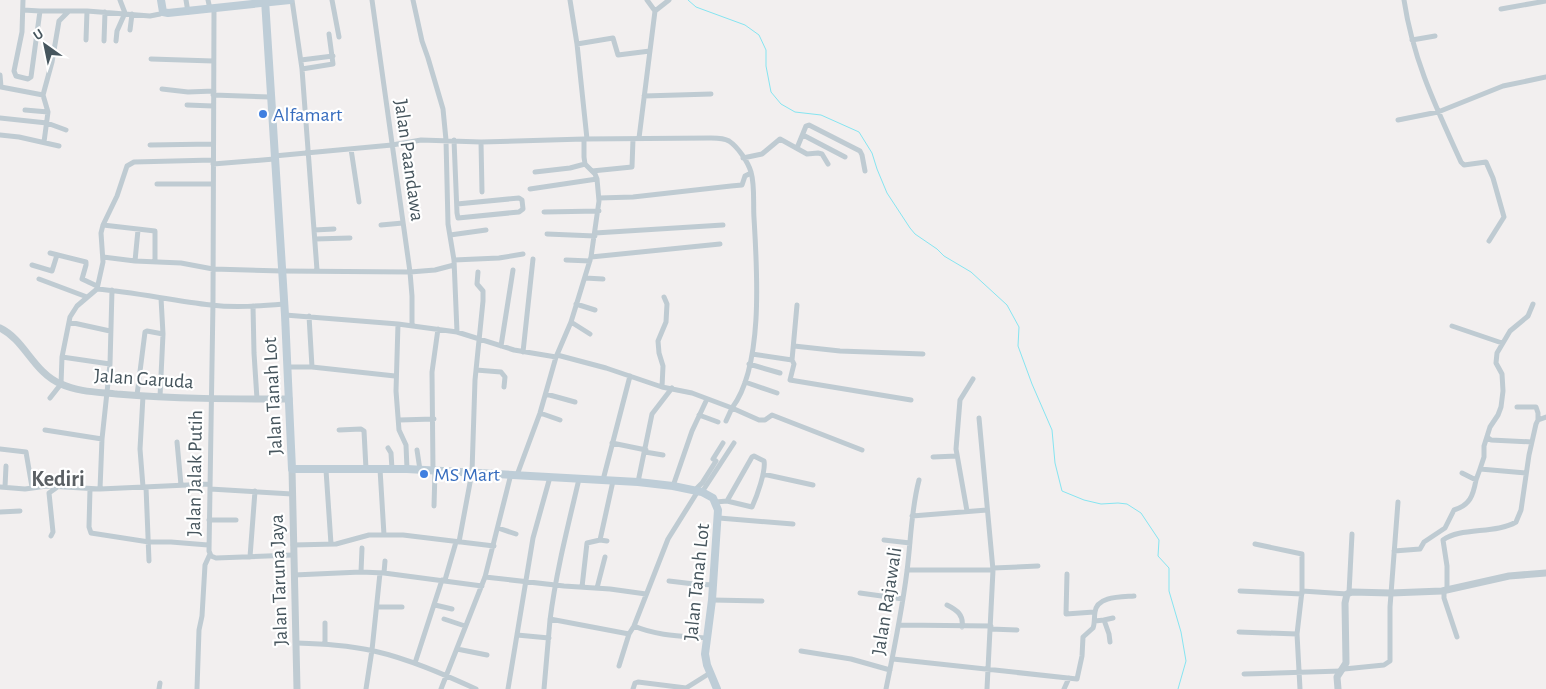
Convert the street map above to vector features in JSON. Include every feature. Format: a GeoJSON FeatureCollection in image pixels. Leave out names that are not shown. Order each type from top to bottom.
{"type":"FeatureCollection","features":[{"type":"Feature","properties":{"kind":"main road"},"geometry":{"type":"LineString","coordinates":[[161,0],[163,12],[168,14],[291,0]]}},
{"type":"Feature","properties":{"kind":"main road","name":"Jalan Tanah Lot"},"geometry":{"type":"LineString","coordinates":[[265,2],[288,367],[292,469],[407,469],[638,482],[673,486],[698,491],[710,496],[716,502],[719,518],[714,585],[705,657],[717,689]]}},
{"type":"Feature","properties":{"kind":"street"},"geometry":{"type":"LineString","coordinates":[[23,0],[22,32],[14,73],[16,76],[28,79],[31,76],[40,11]]}},
{"type":"Feature","properties":{"kind":"street"},"geometry":{"type":"LineString","coordinates":[[116,41],[117,31],[125,13],[120,0]]}},
{"type":"Feature","properties":{"kind":"street"},"geometry":{"type":"LineString","coordinates":[[186,0],[188,12]]}},
{"type":"Feature","properties":{"kind":"street","name":"Jalan Jalak Putih"},"geometry":{"type":"LineString","coordinates":[[208,0],[212,9],[213,61],[213,305],[208,545],[210,554],[216,558],[293,555]]}},
{"type":"Feature","properties":{"kind":"street"},"geometry":{"type":"LineString","coordinates":[[291,0],[302,69],[317,270]]}},
{"type":"Feature","properties":{"kind":"street"},"geometry":{"type":"LineString","coordinates":[[332,0],[339,37]]}},
{"type":"Feature","properties":{"kind":"street","name":"Jalan Paandawa"},"geometry":{"type":"LineString","coordinates":[[372,0],[410,272],[412,325]]}},
{"type":"Feature","properties":{"kind":"street"},"geometry":{"type":"LineString","coordinates":[[413,0],[422,42],[441,103],[446,140],[457,332]]}},
{"type":"Feature","properties":{"kind":"street"},"geometry":{"type":"LineString","coordinates":[[441,689],[486,577],[514,475],[540,413],[556,356],[585,278],[595,234],[599,211],[597,179],[586,164],[584,157],[586,139],[577,44],[570,0]]}},
{"type":"Feature","properties":{"kind":"street"},"geometry":{"type":"LineString","coordinates":[[592,170],[632,168],[655,11],[647,0]]}},
{"type":"Feature","properties":{"kind":"street"},"geometry":{"type":"LineString","coordinates":[[655,11],[669,0]]}},
{"type":"Feature","properties":{"kind":"street"},"geometry":{"type":"LineString","coordinates":[[1404,0],[1412,40],[1423,77],[1463,164],[1466,166],[1484,162],[1489,167],[1504,217],[1489,241]]}},
{"type":"Feature","properties":{"kind":"street"},"geometry":{"type":"LineString","coordinates":[[1501,9],[1546,1]]}},
{"type":"Feature","properties":{"kind":"street"},"geometry":{"type":"LineString","coordinates":[[23,10],[86,11],[150,16],[163,12]]}},
{"type":"Feature","properties":{"kind":"street"},"geometry":{"type":"LineString","coordinates":[[53,11],[59,21]]}},
{"type":"Feature","properties":{"kind":"street"},"geometry":{"type":"LineString","coordinates":[[44,142],[48,112],[43,95],[52,62],[59,21],[68,11]]}},
{"type":"Feature","properties":{"kind":"street"},"geometry":{"type":"LineString","coordinates":[[86,11],[86,40]]}},
{"type":"Feature","properties":{"kind":"street"},"geometry":{"type":"LineString","coordinates":[[104,41],[105,12]]}},
{"type":"Feature","properties":{"kind":"street"},"geometry":{"type":"LineString","coordinates":[[130,30],[132,14]]}},
{"type":"Feature","properties":{"kind":"street"},"geometry":{"type":"LineString","coordinates":[[302,69],[332,65],[334,63],[329,34]]}},
{"type":"Feature","properties":{"kind":"street"},"geometry":{"type":"LineString","coordinates":[[1412,40],[1435,36]]}},
{"type":"Feature","properties":{"kind":"street"},"geometry":{"type":"LineString","coordinates":[[577,44],[613,38],[618,54],[650,51]]}},
{"type":"Feature","properties":{"kind":"street"},"geometry":{"type":"LineString","coordinates":[[301,60],[333,56]]}},
{"type":"Feature","properties":{"kind":"street"},"geometry":{"type":"LineString","coordinates":[[151,59],[213,61]]}},
{"type":"Feature","properties":{"kind":"street"},"geometry":{"type":"LineString","coordinates":[[0,75],[1,87],[43,95]]}},
{"type":"Feature","properties":{"kind":"street"},"geometry":{"type":"LineString","coordinates":[[1398,120],[1438,112],[1495,88],[1546,77]]}},
{"type":"Feature","properties":{"kind":"street"},"geometry":{"type":"LineString","coordinates":[[162,89],[270,96]]}},
{"type":"Feature","properties":{"kind":"street"},"geometry":{"type":"LineString","coordinates":[[644,96],[711,94]]}},
{"type":"Feature","properties":{"kind":"street"},"geometry":{"type":"LineString","coordinates":[[187,105],[213,106]]}},
{"type":"Feature","properties":{"kind":"street"},"geometry":{"type":"LineString","coordinates":[[25,110],[48,112]]}},
{"type":"Feature","properties":{"kind":"street"},"geometry":{"type":"LineString","coordinates":[[0,118],[47,123],[66,130]]}},
{"type":"Feature","properties":{"kind":"street"},"geometry":{"type":"LineString","coordinates":[[797,148],[806,126],[809,125],[854,147],[862,155],[865,171]]}},
{"type":"Feature","properties":{"kind":"street"},"geometry":{"type":"LineString","coordinates":[[0,135],[59,146]]}},
{"type":"Feature","properties":{"kind":"street"},"geometry":{"type":"LineString","coordinates":[[803,135],[845,157]]}},
{"type":"Feature","properties":{"kind":"street"},"geometry":{"type":"LineString","coordinates":[[50,398],[61,384],[62,357],[73,311],[97,288],[103,256],[101,233],[103,225],[117,196],[126,169],[131,162],[213,162],[392,145],[421,140],[481,142],[636,138],[721,139],[734,145],[751,173],[757,286],[755,337],[752,354],[739,399],[726,421]]}},
{"type":"Feature","properties":{"kind":"street"},"geometry":{"type":"LineString","coordinates":[[743,158],[762,154],[779,139],[807,154],[822,154],[828,164]]}},
{"type":"Feature","properties":{"kind":"street"},"geometry":{"type":"LineString","coordinates":[[454,140],[457,216],[460,219],[519,212],[523,209],[522,200],[519,198],[457,204]]}},
{"type":"Feature","properties":{"kind":"street"},"geometry":{"type":"LineString","coordinates":[[481,142],[482,192]]}},
{"type":"Feature","properties":{"kind":"street"},"geometry":{"type":"LineString","coordinates":[[150,144],[213,144]]}},
{"type":"Feature","properties":{"kind":"street"},"geometry":{"type":"LineString","coordinates":[[351,149],[359,202]]}},
{"type":"Feature","properties":{"kind":"street"},"geometry":{"type":"LineString","coordinates":[[535,172],[586,164]]}},
{"type":"Feature","properties":{"kind":"street"},"geometry":{"type":"LineString","coordinates":[[599,198],[633,197],[742,185],[745,176],[751,173]]}},
{"type":"Feature","properties":{"kind":"street"},"geometry":{"type":"LineString","coordinates":[[530,190],[597,179]]}},
{"type":"Feature","properties":{"kind":"street"},"geometry":{"type":"LineString","coordinates":[[157,184],[213,184]]}},
{"type":"Feature","properties":{"kind":"street"},"geometry":{"type":"LineString","coordinates":[[544,212],[599,211]]}},
{"type":"Feature","properties":{"kind":"street"},"geometry":{"type":"LineString","coordinates":[[381,225],[403,223]]}},
{"type":"Feature","properties":{"kind":"street"},"geometry":{"type":"LineString","coordinates":[[103,225],[156,232],[155,262]]}},
{"type":"Feature","properties":{"kind":"street"},"geometry":{"type":"LineString","coordinates":[[547,234],[595,234],[723,225]]}},
{"type":"Feature","properties":{"kind":"street"},"geometry":{"type":"LineString","coordinates":[[314,230],[334,229]]}},
{"type":"Feature","properties":{"kind":"street"},"geometry":{"type":"LineString","coordinates":[[135,262],[138,230]]}},
{"type":"Feature","properties":{"kind":"street"},"geometry":{"type":"LineString","coordinates":[[450,235],[486,230]]}},
{"type":"Feature","properties":{"kind":"street"},"geometry":{"type":"LineString","coordinates":[[315,239],[350,238]]}},
{"type":"Feature","properties":{"kind":"street"},"geometry":{"type":"LineString","coordinates":[[566,260],[720,244]]}},
{"type":"Feature","properties":{"kind":"street"},"geometry":{"type":"LineString","coordinates":[[50,253],[86,262],[82,280],[97,288],[213,305],[253,306],[284,304]]}},
{"type":"Feature","properties":{"kind":"street"},"geometry":{"type":"LineString","coordinates":[[103,256],[135,262],[181,263],[213,269],[410,272],[434,270],[454,262],[522,254]]}},
{"type":"Feature","properties":{"kind":"street"},"geometry":{"type":"LineString","coordinates":[[32,265],[52,271],[57,255]]}},
{"type":"Feature","properties":{"kind":"street"},"geometry":{"type":"LineString","coordinates":[[523,352],[533,259]]}},
{"type":"Feature","properties":{"kind":"street"},"geometry":{"type":"LineString","coordinates":[[501,346],[513,270]]}},
{"type":"Feature","properties":{"kind":"street"},"geometry":{"type":"LineString","coordinates":[[415,663],[457,542],[472,472],[476,370],[484,293],[477,284],[478,272]]}},
{"type":"Feature","properties":{"kind":"street"},"geometry":{"type":"LineString","coordinates":[[585,278],[603,279]]}},
{"type":"Feature","properties":{"kind":"street"},"geometry":{"type":"LineString","coordinates":[[39,279],[87,297]]}},
{"type":"Feature","properties":{"kind":"street"},"geometry":{"type":"LineString","coordinates":[[100,489],[102,439],[110,364],[112,290]]}},
{"type":"Feature","properties":{"kind":"street"},"geometry":{"type":"LineString","coordinates":[[662,387],[663,366],[658,341],[666,322],[667,304],[664,297]]}},
{"type":"Feature","properties":{"kind":"street"},"geometry":{"type":"LineString","coordinates":[[160,396],[163,334],[161,298]]}},
{"type":"Feature","properties":{"kind":"street"},"geometry":{"type":"LineString","coordinates":[[576,304],[595,310]]}},
{"type":"Feature","properties":{"kind":"street"},"geometry":{"type":"LineString","coordinates":[[1394,551],[1420,549],[1424,542],[1445,528],[1454,510],[1470,501],[1480,469],[1486,437],[1501,407],[1503,391],[1502,374],[1495,358],[1510,331],[1528,316],[1533,304]]}},
{"type":"Feature","properties":{"kind":"street"},"geometry":{"type":"LineString","coordinates":[[797,305],[792,360],[794,364],[790,377],[792,380],[911,400]]}},
{"type":"Feature","properties":{"kind":"street"},"geometry":{"type":"LineString","coordinates":[[253,306],[254,353],[258,399]]}},
{"type":"Feature","properties":{"kind":"street"},"geometry":{"type":"LineString","coordinates":[[285,316],[309,316],[412,325],[457,332],[523,352],[556,356],[630,376],[662,387],[692,393],[759,420],[765,420],[772,415],[862,450]]}},
{"type":"Feature","properties":{"kind":"street"},"geometry":{"type":"LineString","coordinates":[[309,316],[312,367]]}},
{"type":"Feature","properties":{"kind":"street"},"geometry":{"type":"LineString","coordinates":[[69,322],[110,331]]}},
{"type":"Feature","properties":{"kind":"street"},"geometry":{"type":"LineString","coordinates":[[570,322],[590,334]]}},
{"type":"Feature","properties":{"kind":"street"},"geometry":{"type":"LineString","coordinates":[[398,324],[398,356],[395,376],[399,430],[406,445],[407,469]]}},
{"type":"Feature","properties":{"kind":"street"},"geometry":{"type":"LineString","coordinates":[[1452,326],[1502,343]]}},
{"type":"Feature","properties":{"kind":"street","name":"Jalan Garuda"},"geometry":{"type":"LineString","coordinates":[[1,328],[16,340],[39,368],[61,384],[77,389],[140,396],[289,399]]}},
{"type":"Feature","properties":{"kind":"street"},"geometry":{"type":"LineString","coordinates":[[434,506],[432,372],[438,329]]}},
{"type":"Feature","properties":{"kind":"street"},"geometry":{"type":"LineString","coordinates":[[149,560],[145,487],[140,449],[140,396],[145,332],[163,334]]}},
{"type":"Feature","properties":{"kind":"street"},"geometry":{"type":"LineString","coordinates":[[794,346],[840,351],[923,354]]}},
{"type":"Feature","properties":{"kind":"street"},"geometry":{"type":"LineString","coordinates":[[752,354],[792,360]]}},
{"type":"Feature","properties":{"kind":"street"},"geometry":{"type":"LineString","coordinates":[[62,357],[110,364]]}},
{"type":"Feature","properties":{"kind":"street"},"geometry":{"type":"LineString","coordinates":[[749,364],[780,373]]}},
{"type":"Feature","properties":{"kind":"street"},"geometry":{"type":"LineString","coordinates":[[288,367],[312,367],[395,376]]}},
{"type":"Feature","properties":{"kind":"street"},"geometry":{"type":"LineString","coordinates":[[476,370],[501,372],[505,377],[504,387]]}},
{"type":"Feature","properties":{"kind":"street"},"geometry":{"type":"LineString","coordinates":[[603,480],[630,376]]}},
{"type":"Feature","properties":{"kind":"street"},"geometry":{"type":"LineString","coordinates":[[967,511],[957,456],[958,417],[960,400],[973,379]]}},
{"type":"Feature","properties":{"kind":"street"},"geometry":{"type":"LineString","coordinates":[[745,382],[777,393]]}},
{"type":"Feature","properties":{"kind":"street"},"geometry":{"type":"LineString","coordinates":[[638,482],[652,414],[672,388]]}},
{"type":"Feature","properties":{"kind":"street"},"geometry":{"type":"LineString","coordinates":[[546,394],[575,402]]}},
{"type":"Feature","properties":{"kind":"street"},"geometry":{"type":"LineString","coordinates":[[673,486],[677,470],[707,399]]}},
{"type":"Feature","properties":{"kind":"street"},"geometry":{"type":"LineString","coordinates":[[1458,637],[1444,598],[1446,566],[1443,540],[1447,537],[1516,522],[1521,510],[1526,473],[1538,420],[1536,407],[1517,407]]}},
{"type":"Feature","properties":{"kind":"street"},"geometry":{"type":"LineString","coordinates":[[540,413],[560,420]]}},
{"type":"Feature","properties":{"kind":"street"},"geometry":{"type":"LineString","coordinates":[[699,415],[718,422]]}},
{"type":"Feature","properties":{"kind":"street"},"geometry":{"type":"LineString","coordinates":[[1538,420],[1546,417]]}},
{"type":"Feature","properties":{"kind":"street"},"geometry":{"type":"LineString","coordinates":[[979,418],[993,569],[987,689]]}},
{"type":"Feature","properties":{"kind":"street"},"geometry":{"type":"LineString","coordinates":[[399,420],[434,419]]}},
{"type":"Feature","properties":{"kind":"street"},"geometry":{"type":"LineString","coordinates":[[339,430],[361,429],[364,431],[366,469]]}},
{"type":"Feature","properties":{"kind":"street"},"geometry":{"type":"LineString","coordinates":[[46,430],[102,439]]}},
{"type":"Feature","properties":{"kind":"street"},"geometry":{"type":"LineString","coordinates":[[1486,437],[1491,440],[1532,442]]}},
{"type":"Feature","properties":{"kind":"street"},"geometry":{"type":"LineString","coordinates":[[176,442],[181,486]]}},
{"type":"Feature","properties":{"kind":"street"},"geometry":{"type":"LineString","coordinates":[[612,443],[663,455]]}},
{"type":"Feature","properties":{"kind":"street"},"geometry":{"type":"LineString","coordinates":[[619,666],[629,634],[634,626],[668,539],[716,461],[713,459],[722,443]]}},
{"type":"Feature","properties":{"kind":"street"},"geometry":{"type":"LineString","coordinates":[[698,491],[734,444]]}},
{"type":"Feature","properties":{"kind":"street"},"geometry":{"type":"LineString","coordinates":[[388,448],[391,453],[392,469]]}},
{"type":"Feature","properties":{"kind":"street"},"geometry":{"type":"LineString","coordinates":[[0,450],[26,452],[32,488]]}},
{"type":"Feature","properties":{"kind":"street"},"geometry":{"type":"LineString","coordinates":[[417,450],[420,470]]}},
{"type":"Feature","properties":{"kind":"street"},"geometry":{"type":"LineString","coordinates":[[716,502],[727,501],[752,507],[765,462],[753,456],[727,501]]}},
{"type":"Feature","properties":{"kind":"street"},"geometry":{"type":"LineString","coordinates":[[933,457],[957,456]]}},
{"type":"Feature","properties":{"kind":"street"},"geometry":{"type":"LineString","coordinates":[[6,466],[3,487],[100,489],[181,486],[292,494]]}},
{"type":"Feature","properties":{"kind":"street","name":"Jalan Taruna Jaya"},"geometry":{"type":"LineString","coordinates":[[292,469],[297,689]]}},
{"type":"Feature","properties":{"kind":"street"},"geometry":{"type":"LineString","coordinates":[[380,469],[384,535]]}},
{"type":"Feature","properties":{"kind":"street"},"geometry":{"type":"LineString","coordinates":[[1480,469],[1526,473]]}},
{"type":"Feature","properties":{"kind":"street"},"geometry":{"type":"LineString","coordinates":[[326,470],[330,544]]}},
{"type":"Feature","properties":{"kind":"street"},"geometry":{"type":"LineString","coordinates":[[1462,473],[1476,480]]}},
{"type":"Feature","properties":{"kind":"street"},"geometry":{"type":"LineString","coordinates":[[763,474],[813,485]]}},
{"type":"Feature","properties":{"kind":"street"},"geometry":{"type":"LineString","coordinates":[[508,689],[536,527],[550,477]]}},
{"type":"Feature","properties":{"kind":"street"},"geometry":{"type":"LineString","coordinates":[[544,689],[550,619],[564,541],[579,479]]}},
{"type":"Feature","properties":{"kind":"street","name":"Jalan Rajawali"},"geometry":{"type":"LineString","coordinates":[[886,689],[899,625],[912,516],[919,480]]}},
{"type":"Feature","properties":{"kind":"street"},"geometry":{"type":"LineString","coordinates":[[600,540],[612,481]]}},
{"type":"Feature","properties":{"kind":"street"},"geometry":{"type":"LineString","coordinates":[[51,536],[53,532],[53,488]]}},
{"type":"Feature","properties":{"kind":"street"},"geometry":{"type":"LineString","coordinates":[[90,489],[89,527],[92,533],[149,542],[208,545]]}},
{"type":"Feature","properties":{"kind":"street"},"geometry":{"type":"LineString","coordinates":[[250,557],[255,492]]}},
{"type":"Feature","properties":{"kind":"street"},"geometry":{"type":"LineString","coordinates":[[1244,674],[1263,675],[1298,671],[1342,670],[1384,665],[1389,662],[1391,593],[1398,502]]}},
{"type":"Feature","properties":{"kind":"street"},"geometry":{"type":"LineString","coordinates":[[912,516],[987,510]]}},
{"type":"Feature","properties":{"kind":"street"},"geometry":{"type":"LineString","coordinates":[[0,512],[20,511]]}},
{"type":"Feature","properties":{"kind":"street"},"geometry":{"type":"LineString","coordinates":[[719,518],[793,524]]}},
{"type":"Feature","properties":{"kind":"street"},"geometry":{"type":"LineString","coordinates":[[209,520],[236,520]]}},
{"type":"Feature","properties":{"kind":"street"},"geometry":{"type":"LineString","coordinates":[[498,528],[516,534]]}},
{"type":"Feature","properties":{"kind":"street"},"geometry":{"type":"LineString","coordinates":[[1338,689],[1337,677],[1346,663],[1345,603],[1348,593],[1352,534]]}},
{"type":"Feature","properties":{"kind":"street"},"geometry":{"type":"LineString","coordinates":[[293,545],[340,543],[361,536],[403,535],[494,546]]}},
{"type":"Feature","properties":{"kind":"street"},"geometry":{"type":"LineString","coordinates":[[582,587],[587,543],[600,540],[607,541]]}},
{"type":"Feature","properties":{"kind":"street"},"geometry":{"type":"LineString","coordinates":[[884,540],[910,543]]}},
{"type":"Feature","properties":{"kind":"street"},"geometry":{"type":"LineString","coordinates":[[1255,544],[1302,554],[1302,593],[1297,634],[1300,689]]}},
{"type":"Feature","properties":{"kind":"street"},"geometry":{"type":"LineString","coordinates":[[361,572],[362,548]]}},
{"type":"Feature","properties":{"kind":"street"},"geometry":{"type":"LineString","coordinates":[[197,689],[205,565],[210,554]]}},
{"type":"Feature","properties":{"kind":"street"},"geometry":{"type":"LineString","coordinates":[[597,588],[605,557]]}},
{"type":"Feature","properties":{"kind":"street"},"geometry":{"type":"LineString","coordinates":[[366,689],[384,560]]}},
{"type":"Feature","properties":{"kind":"street"},"geometry":{"type":"LineString","coordinates":[[907,570],[993,569],[1038,566]]}},
{"type":"Feature","properties":{"kind":"street"},"geometry":{"type":"LineString","coordinates":[[1240,591],[1391,593],[1445,590],[1508,576],[1546,572]]}},
{"type":"Feature","properties":{"kind":"street"},"geometry":{"type":"LineString","coordinates":[[294,575],[382,573],[482,586]]}},
{"type":"Feature","properties":{"kind":"street"},"geometry":{"type":"LineString","coordinates":[[1067,574],[1066,614],[1094,612]]}},
{"type":"Feature","properties":{"kind":"street"},"geometry":{"type":"LineString","coordinates":[[486,577],[646,594]]}},
{"type":"Feature","properties":{"kind":"street"},"geometry":{"type":"LineString","coordinates":[[669,581],[714,585]]}},
{"type":"Feature","properties":{"kind":"street"},"geometry":{"type":"LineString","coordinates":[[860,593],[903,599]]}},
{"type":"Feature","properties":{"kind":"street"},"geometry":{"type":"LineString","coordinates":[[893,659],[1077,678],[1082,656],[1083,637],[1092,631],[1097,604],[1103,600],[1134,596]]}},
{"type":"Feature","properties":{"kind":"street"},"geometry":{"type":"LineString","coordinates":[[712,600],[762,601]]}},
{"type":"Feature","properties":{"kind":"street"},"geometry":{"type":"LineString","coordinates":[[435,605],[452,609]]}},
{"type":"Feature","properties":{"kind":"street"},"geometry":{"type":"LineString","coordinates":[[947,605],[960,614],[962,626]]}},
{"type":"Feature","properties":{"kind":"street"},"geometry":{"type":"LineString","coordinates":[[377,607],[402,607]]}},
{"type":"Feature","properties":{"kind":"street"},"geometry":{"type":"LineString","coordinates":[[1094,621],[1113,618]]}},
{"type":"Feature","properties":{"kind":"street"},"geometry":{"type":"LineString","coordinates":[[444,619],[466,626]]}},
{"type":"Feature","properties":{"kind":"street"},"geometry":{"type":"LineString","coordinates":[[550,619],[629,634]]}},
{"type":"Feature","properties":{"kind":"street"},"geometry":{"type":"LineString","coordinates":[[1104,620],[1110,634],[1110,642]]}},
{"type":"Feature","properties":{"kind":"street"},"geometry":{"type":"LineString","coordinates":[[325,623],[325,644]]}},
{"type":"Feature","properties":{"kind":"street"},"geometry":{"type":"LineString","coordinates":[[899,625],[962,626],[1017,630]]}},
{"type":"Feature","properties":{"kind":"street"},"geometry":{"type":"LineString","coordinates":[[634,626],[659,634],[707,638]]}},
{"type":"Feature","properties":{"kind":"street"},"geometry":{"type":"LineString","coordinates":[[1239,632],[1297,634]]}},
{"type":"Feature","properties":{"kind":"street"},"geometry":{"type":"LineString","coordinates":[[517,635],[549,638]]}},
{"type":"Feature","properties":{"kind":"street"},"geometry":{"type":"LineString","coordinates":[[296,642],[372,650],[415,663],[473,688]]}},
{"type":"Feature","properties":{"kind":"street"},"geometry":{"type":"LineString","coordinates":[[457,649],[487,655]]}},
{"type":"Feature","properties":{"kind":"street"},"geometry":{"type":"LineString","coordinates":[[801,651],[851,659],[890,670]]}},
{"type":"Feature","properties":{"kind":"street"},"geometry":{"type":"LineString","coordinates":[[633,689],[635,683],[638,682],[686,688],[710,673]]}},
{"type":"Feature","properties":{"kind":"street"},"geometry":{"type":"LineString","coordinates":[[1064,689],[1069,678]]}},
{"type":"Feature","properties":{"kind":"waterway"},"geometry":{"type":"LineString","coordinates":[[688,0],[696,7],[745,25],[759,35],[766,50],[766,66],[771,92],[781,104],[795,112],[821,115],[859,132],[872,153],[887,193],[915,234],[944,256],[971,272],[1007,305],[1019,327],[1018,346],[1052,430],[1055,463],[1062,491],[1084,500],[1101,504],[1127,504],[1141,513],[1159,540],[1158,556],[1169,568],[1169,591],[1181,632],[1186,661],[1178,689]]}},
{"type":"Feature","properties":{"kind":"place","name":"Alfamart"},"geometry":{"type":"Point","coordinates":[263,114]}},
{"type":"Feature","properties":{"kind":"place","name":"MS Mart"},"geometry":{"type":"Point","coordinates":[424,474]}},
{"type":"Feature","properties":{"kind":"district","name":"Kediri"},"geometry":{"type":"Point","coordinates":[58,478]}}]}
